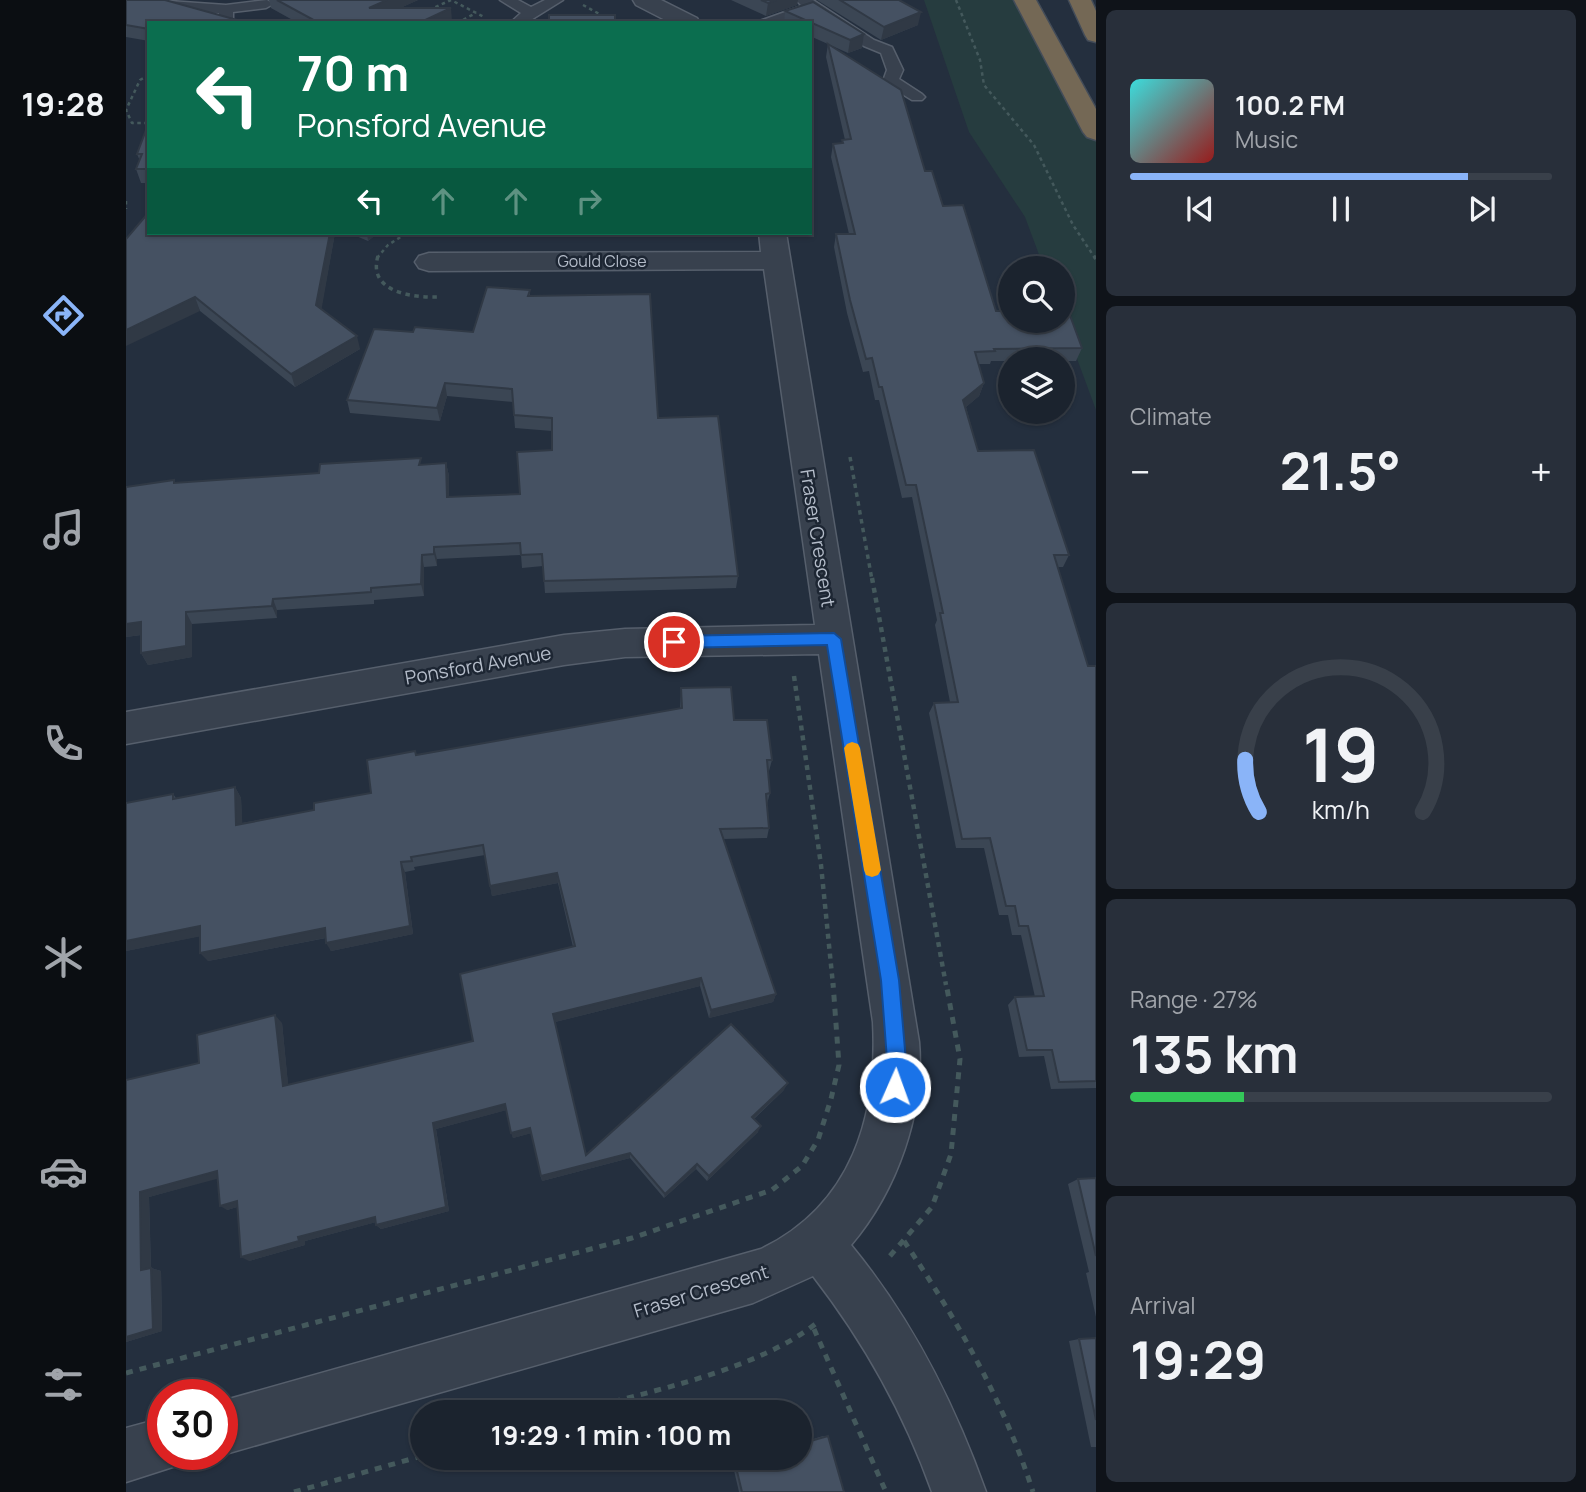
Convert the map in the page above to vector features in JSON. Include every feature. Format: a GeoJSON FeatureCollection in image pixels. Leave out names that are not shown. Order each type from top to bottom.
{"type":"FeatureCollection","features":[{"type":"Feature","properties":{"kind":"highway"},"geometry":{"type":"LineString","coordinates":[[1025,0],[1096,132]]}},
{"type":"Feature","properties":{"kind":"highway"},"geometry":{"type":"LineString","coordinates":[[1080,0],[1096,35]]}},
{"type":"Feature","properties":{"kind":"street"},"geometry":{"type":"LineString","coordinates":[[644,0],[685,21]]}},
{"type":"Feature","properties":{"kind":"street","name":"Gould Close"},"geometry":{"type":"LineString","coordinates":[[429,262],[774,246]]}},
{"type":"Feature","properties":{"kind":"street","name":"Fraser Crescent"},"geometry":{"type":"LineString","coordinates":[[238,1424],[712,1292],[788,1262],[818,1243],[839,1220],[867,1178],[887,1128],[898,1073],[890,980],[774,246]]}},
{"type":"Feature","properties":{"kind":"street","name":"Ponsford Avenue"},"geometry":{"type":"LineString","coordinates":[[126,728],[564,650],[625,643],[834,639]]}},
{"type":"Feature","properties":{"kind":"street"},"geometry":{"type":"LineString","coordinates":[[818,1243],[855,1288],[895,1348],[945,1449],[960,1492]]}},
{"type":"Feature","properties":{"kind":"street"},"geometry":{"type":"LineString","coordinates":[[126,1455],[147,1449]]}},
{"type":"Feature","properties":{"kind":"lane"},"geometry":{"type":"LineString","coordinates":[[162,0],[181,8],[226,16],[266,4]]}},
{"type":"Feature","properties":{"kind":"lane"},"geometry":{"type":"LineString","coordinates":[[507,0],[531,12]]}},
{"type":"Feature","properties":{"kind":"lane"},"geometry":{"type":"LineString","coordinates":[[520,21],[556,0]]}},
{"type":"Feature","properties":{"kind":"lane"},"geometry":{"type":"LineString","coordinates":[[766,21],[808,3],[869,43],[887,50],[895,70],[891,81],[917,97]]}},
{"type":"Feature","properties":{"kind":"path"},"geometry":{"type":"LineString","coordinates":[[419,15],[451,0],[492,21]]}},
{"type":"Feature","properties":{"kind":"path"},"geometry":{"type":"LineString","coordinates":[[573,0],[605,17]]}},
{"type":"Feature","properties":{"kind":"path"},"geometry":{"type":"LineString","coordinates":[[956,0],[980,60],[984,85],[1034,145],[1073,225],[1096,259]]}},
{"type":"Feature","properties":{"kind":"path"},"geometry":{"type":"LineString","coordinates":[[461,21],[476,13]]}},
{"type":"Feature","properties":{"kind":"path"},"geometry":{"type":"LineString","coordinates":[[147,76],[140,80],[127,110],[132,123],[147,123]]}},
{"type":"Feature","properties":{"kind":"path"},"geometry":{"type":"LineString","coordinates":[[126,201],[126,209]]}},
{"type":"Feature","properties":{"kind":"path"},"geometry":{"type":"LineString","coordinates":[[126,1373],[632,1238],[772,1190],[802,1166],[818,1140],[839,1065],[821,865],[792,666]]}},
{"type":"Feature","properties":{"kind":"path"},"geometry":{"type":"LineString","coordinates":[[781,679],[794,679]]}},
{"type":"Feature","properties":{"kind":"path"},"geometry":{"type":"LineString","coordinates":[[904,1241],[948,1306],[970,1347],[995,1396],[1033,1492]]}},
{"type":"Feature","properties":{"kind":"path"},"geometry":{"type":"LineString","coordinates":[[614,1400],[737,1364],[814,1329],[821,1318]]}},
{"type":"Feature","properties":{"kind":"path"},"geometry":{"type":"LineString","coordinates":[[814,1329],[886,1492]]}},
{"type":"Feature","properties":{"kind":"path"},"geometry":{"type":"LineString","coordinates":[[294,1492],[410,1459]]}},
{"type":"Feature","properties":{"kind":"green space"},"geometry":{"type":"Polygon","coordinates":[[[924,0],[1025,0],[1096,132],[1096,410],[1075,347],[1068,333],[1075,333],[1075,256],[1040,256],[1025,217],[969,132],[924,0]]]}},
{"type":"Feature","properties":{"kind":"building"},"geometry":{"type":"Polygon","coordinates":[[[126,0],[165,0],[241,21],[147,21],[147,29],[126,25],[126,0]]]}},
{"type":"Feature","properties":{"kind":"building"},"geometry":{"type":"Polygon","coordinates":[[[277,0],[387,0],[369,8],[451,8],[423,21],[315,21],[277,0]]]}},
{"type":"Feature","properties":{"kind":"building"},"geometry":{"type":"Polygon","coordinates":[[[840,0],[899,0],[921,12],[884,27],[840,0]]]}},
{"type":"Feature","properties":{"kind":"building"},"geometry":{"type":"Polygon","coordinates":[[[813,2],[864,34],[850,40],[785,11],[813,2]]]}},
{"type":"Feature","properties":{"kind":"building"},"geometry":{"type":"Polygon","coordinates":[[[549,15],[615,15],[615,21],[549,21],[549,15]]]}},
{"type":"Feature","properties":{"kind":"building"},"geometry":{"type":"Polygon","coordinates":[[[828,44],[901,90],[925,171],[932,171],[943,206],[963,205],[998,311],[998,333],[1075,333],[1075,329],[1082,348],[998,347],[995,351],[975,352],[984,383],[963,400],[978,451],[1034,450],[1069,555],[1054,555],[1088,666],[1096,666],[1096,1081],[1059,1082],[1052,1050],[1027,1050],[1015,997],[1044,996],[1028,926],[1019,926],[1015,906],[1006,906],[990,838],[962,839],[934,703],[958,702],[940,613],[943,613],[916,485],[906,485],[882,387],[879,387],[872,358],[866,359],[836,234],[855,234],[833,144],[851,139],[828,44]]]}},
{"type":"Feature","properties":{"kind":"building"},"geometry":{"type":"Polygon","coordinates":[[[147,127],[147,169],[136,169],[142,154],[137,154],[147,127]]]}},
{"type":"Feature","properties":{"kind":"building"},"geometry":{"type":"Polygon","coordinates":[[[147,214],[147,235],[330,235],[316,305],[357,336],[291,374],[195,297],[126,330],[126,239],[147,214]]]}},
{"type":"Feature","properties":{"kind":"building"},"geometry":{"type":"Polygon","coordinates":[[[487,287],[530,290],[528,296],[650,294],[658,418],[718,416],[738,576],[544,581],[542,554],[521,555],[520,543],[434,547],[434,554],[422,555],[421,584],[371,588],[371,592],[273,599],[272,606],[186,612],[186,646],[141,653],[141,622],[126,624],[126,487],[174,480],[174,483],[319,473],[320,464],[421,458],[419,465],[446,463],[447,497],[520,494],[517,452],[552,450],[552,418],[514,415],[512,389],[445,383],[437,408],[347,400],[374,329],[413,332],[415,327],[473,332],[487,287]]]}},
{"type":"Feature","properties":{"kind":"building"},"geometry":{"type":"Polygon","coordinates":[[[731,687],[734,720],[767,720],[772,760],[767,760],[769,828],[720,829],[776,994],[711,1010],[701,978],[553,1014],[586,1155],[731,1024],[788,1083],[752,1117],[761,1126],[709,1176],[697,1164],[665,1194],[630,1153],[541,1176],[530,1128],[511,1133],[505,1104],[433,1123],[446,1207],[376,1225],[375,1217],[298,1237],[299,1241],[241,1257],[237,1201],[220,1206],[217,1171],[140,1192],[141,1270],[151,1268],[153,1329],[126,1337],[126,1080],[199,1063],[197,1035],[275,1015],[283,1086],[473,1041],[460,974],[575,946],[557,873],[490,886],[483,845],[411,857],[412,861],[401,862],[410,926],[326,943],[325,928],[200,953],[200,926],[126,941],[126,803],[173,794],[173,799],[235,787],[236,825],[314,810],[314,803],[371,793],[367,760],[415,751],[416,755],[682,708],[681,688],[731,687]]]}},
{"type":"Feature","properties":{"kind":"building"},"geometry":{"type":"Polygon","coordinates":[[[1096,1178],[1096,1256],[1078,1179],[1096,1178]]]}},
{"type":"Feature","properties":{"kind":"building"},"geometry":{"type":"Polygon","coordinates":[[[1096,1338],[1096,1420],[1079,1339],[1096,1338]]]}},
{"type":"Feature","properties":{"kind":"building"},"geometry":{"type":"Polygon","coordinates":[[[828,1436],[844,1492],[742,1492],[737,1470],[812,1470],[812,1441],[828,1436]]]}},
{"type":"Feature","properties":{"kind":"slow traffic"},"geometry":{"type":"LineString","coordinates":[[852,748],[872,870]]}},
{"type":"Feature","properties":{"kind":"route"},"geometry":{"type":"LineString","coordinates":[[674,642],[834,639],[890,980],[898,1073],[895,1087]]}}]}
